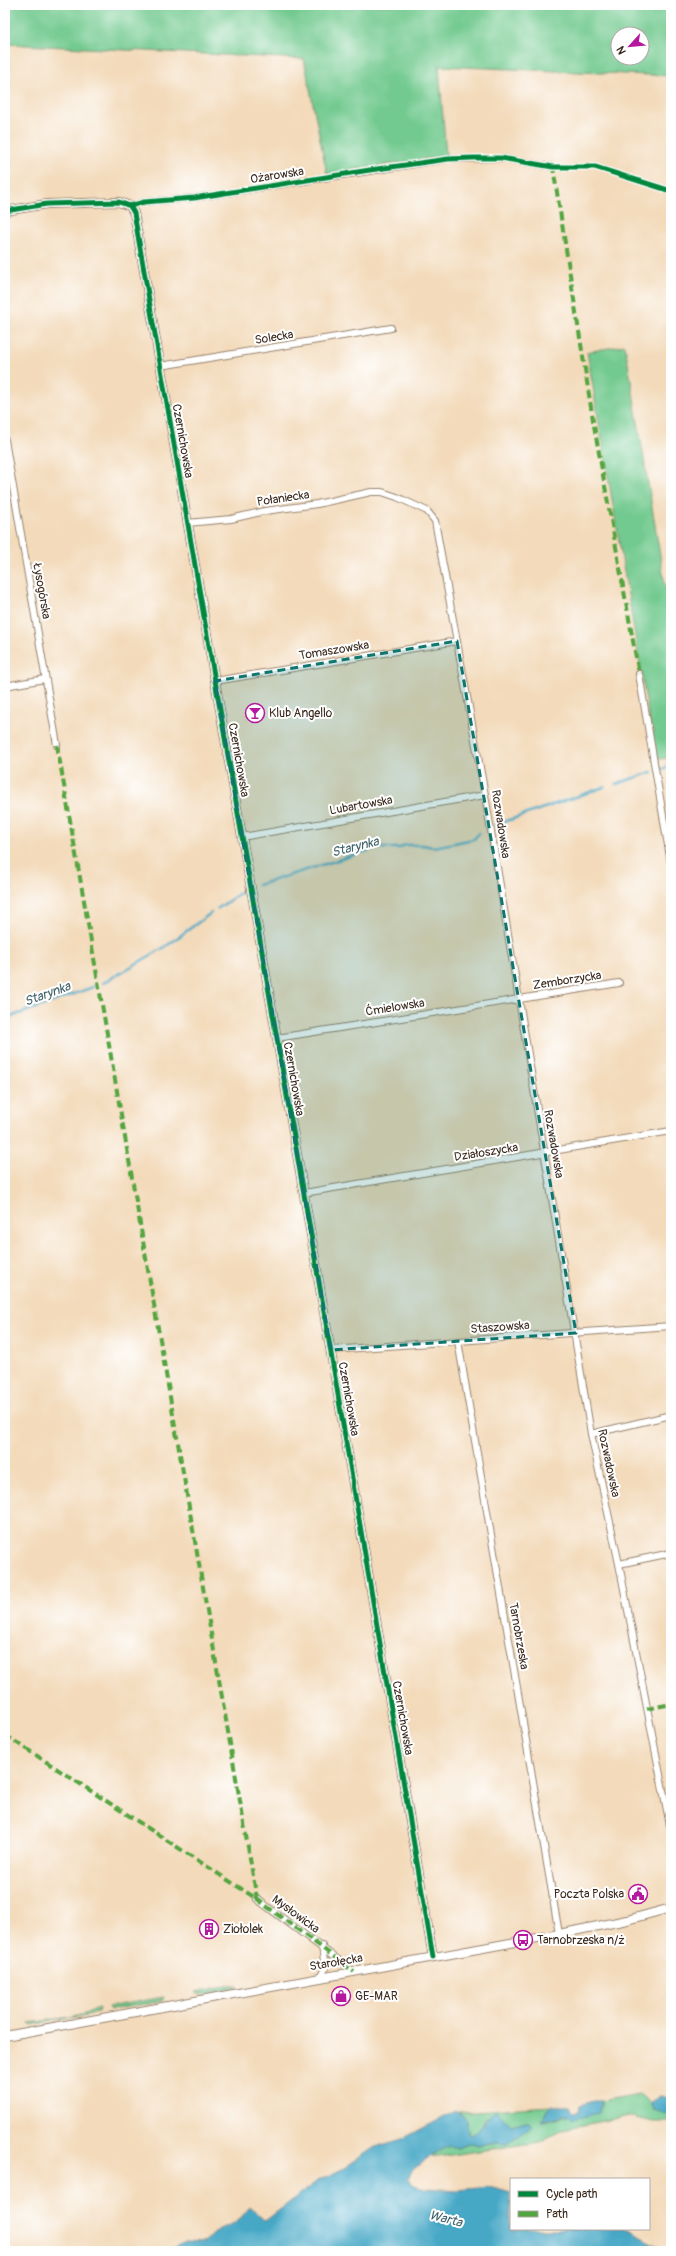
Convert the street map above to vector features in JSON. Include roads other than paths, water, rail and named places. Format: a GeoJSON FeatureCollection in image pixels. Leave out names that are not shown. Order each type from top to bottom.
{"type":"FeatureCollection","features":[{"type":"Feature","properties":{"kind":"street","name":"Ożarowska"},"geometry":{"type":"LineString","coordinates":[[5,211],[47,204],[119,202],[130,206],[144,202],[194,198],[448,160],[501,158],[553,167]]}},
{"type":"Feature","properties":{"kind":"street","name":"Czernichowska"},"geometry":{"type":"LineString","coordinates":[[130,206],[134,213],[304,1193],[433,1957]]}},
{"type":"Feature","properties":{"kind":"street","name":"Solecka"},"geometry":{"type":"LineString","coordinates":[[160,366],[391,328]]}},
{"type":"Feature","properties":{"kind":"street","name":"Łysogórska"},"geometry":{"type":"LineString","coordinates":[[5,440],[57,745]]}},
{"type":"Feature","properties":{"kind":"street","name":"Połaniecka"},"geometry":{"type":"LineString","coordinates":[[187,524],[232,519],[265,511],[335,501],[361,494],[382,492]]}},
{"type":"Feature","properties":{"kind":"street","name":"Rozwadowska"},"geometry":{"type":"LineString","coordinates":[[382,492],[397,496],[427,511],[436,521],[485,795],[544,1153],[576,1333],[591,1434],[620,1564],[671,1831]]}},
{"type":"Feature","properties":{"kind":"street","name":"Tomaszowska"},"geometry":{"type":"LineString","coordinates":[[215,681],[457,641]]}},
{"type":"Feature","properties":{"kind":"street"},"geometry":{"type":"LineString","coordinates":[[638,674],[671,863]]}},
{"type":"Feature","properties":{"kind":"street"},"geometry":{"type":"LineString","coordinates":[[5,686],[45,679]]}},
{"type":"Feature","properties":{"kind":"street","name":"Lubartowska"},"geometry":{"type":"LineString","coordinates":[[242,837],[485,795]]}},
{"type":"Feature","properties":{"kind":"street","name":"Zemborzycka"},"geometry":{"type":"LineString","coordinates":[[518,998],[619,983]]}},
{"type":"Feature","properties":{"kind":"street","name":"Ćmielowska"},"geometry":{"type":"LineString","coordinates":[[277,1038],[518,998]]}},
{"type":"Feature","properties":{"kind":"street","name":"Działoszycka"},"geometry":{"type":"LineString","coordinates":[[304,1193],[671,1131]]}},
{"type":"Feature","properties":{"kind":"street","name":"Staszowska"},"geometry":{"type":"LineString","coordinates":[[331,1350],[671,1326]]}},
{"type":"Feature","properties":{"kind":"street","name":"Tarnobrzeska"},"geometry":{"type":"LineString","coordinates":[[458,1341],[559,1934]]}},
{"type":"Feature","properties":{"kind":"street"},"geometry":{"type":"LineString","coordinates":[[591,1434],[671,1415]]}},
{"type":"Feature","properties":{"kind":"street"},"geometry":{"type":"LineString","coordinates":[[620,1564],[671,1553]]}},
{"type":"Feature","properties":{"kind":"street","name":"Mysłowicka"},"geometry":{"type":"LineString","coordinates":[[257,1899],[322,1946],[354,1972]]}},
{"type":"Feature","properties":{"kind":"street","name":"Starołęcka"},"geometry":{"type":"LineString","coordinates":[[5,2036],[559,1934],[643,1916],[671,1908]]}},
{"type":"Feature","properties":{"kind":"street","name":"Mysłowicka"},"geometry":{"type":"LineString","coordinates":[[320,1977],[325,1968],[322,1946]]}},
{"type":"Feature","properties":{"kind":"water"},"geometry":{"type":"Polygon","coordinates":[[[661,2096],[671,2098],[671,2113],[666,2115],[654,2111],[650,2103],[661,2096]]]}},
{"type":"Feature","properties":{"kind":"water"},"geometry":{"type":"Polygon","coordinates":[[[593,2101],[602,2101],[599,2113],[574,2119],[569,2114],[541,2121],[551,2106],[570,2106],[573,2112],[579,2112],[580,2105],[593,2101]]]}},
{"type":"Feature","properties":{"kind":"water","name":"Warta"},"geometry":{"type":"Polygon","coordinates":[[[456,2111],[467,2119],[468,2134],[473,2135],[488,2117],[496,2111],[511,2125],[527,2121],[530,2123],[530,2127],[508,2143],[497,2142],[478,2145],[471,2143],[458,2148],[450,2146],[444,2148],[412,2170],[408,2180],[414,2185],[425,2188],[458,2190],[489,2187],[510,2193],[510,2230],[628,2230],[667,2251],[165,2251],[186,2242],[203,2243],[217,2230],[237,2222],[250,2207],[265,2221],[316,2182],[344,2168],[375,2147],[402,2139],[456,2111]]]}},
{"type":"Feature","properties":{"kind":"waterway","name":"Starynka"},"geometry":{"type":"LineString","coordinates":[[662,769],[671,766]]}},
{"type":"Feature","properties":{"kind":"waterway","name":"Starynka"},"geometry":{"type":"LineString","coordinates":[[616,784],[652,772]]}},
{"type":"Feature","properties":{"kind":"waterway","name":"Starynka"},"geometry":{"type":"LineString","coordinates":[[495,825],[604,787]]}},
{"type":"Feature","properties":{"kind":"waterway","name":"Starynka"},"geometry":{"type":"LineString","coordinates":[[258,885],[376,848],[400,848],[405,845],[434,847],[474,839],[479,833]]}},
{"type":"Feature","properties":{"kind":"waterway","name":"Starynka"},"geometry":{"type":"LineString","coordinates":[[217,909],[246,889]]}},
{"type":"Feature","properties":{"kind":"waterway","name":"Starynka"},"geometry":{"type":"LineString","coordinates":[[103,983],[165,947],[211,913]]}},
{"type":"Feature","properties":{"kind":"waterway","name":"Starynka"},"geometry":{"type":"LineString","coordinates":[[5,1019],[96,986]]}},
{"type":"Feature","properties":{"kind":"place","name":"Klub Angello"},"geometry":{"type":"Point","coordinates":[255,713]}},
{"type":"Feature","properties":{"kind":"place","name":"Poczta Polska"},"geometry":{"type":"Point","coordinates":[638,1894]}},
{"type":"Feature","properties":{"kind":"place","name":"Ziołolek"},"geometry":{"type":"Point","coordinates":[209,1929]}},
{"type":"Feature","properties":{"kind":"place","name":"Tarnobrzeska n/ż"},"geometry":{"type":"Point","coordinates":[523,1940]}},
{"type":"Feature","properties":{"kind":"place","name":"GE-MAR"},"geometry":{"type":"Point","coordinates":[341,1996]}}]}
